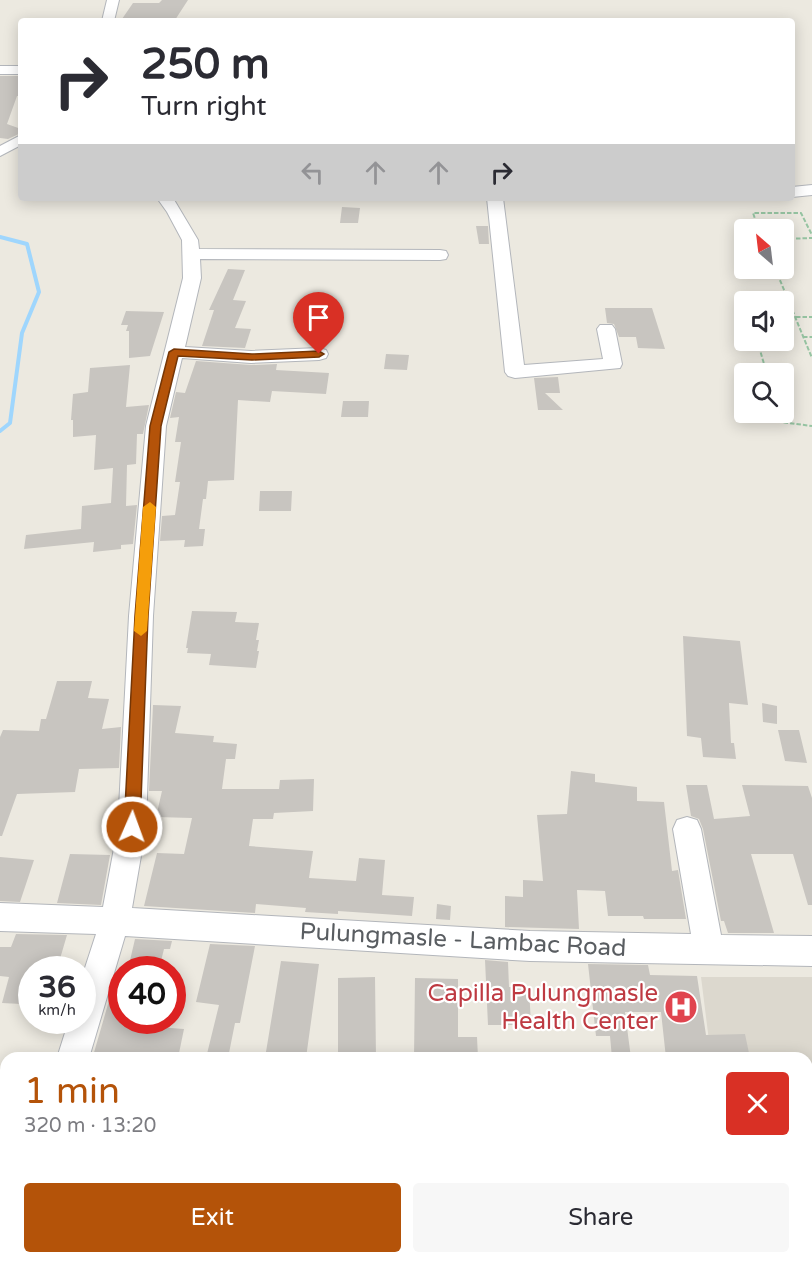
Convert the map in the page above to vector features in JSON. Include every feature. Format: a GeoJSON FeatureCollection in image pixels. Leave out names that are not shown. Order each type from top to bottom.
{"type":"FeatureCollection","features":[{"type":"Feature","properties":{"kind":"street"},"geometry":{"type":"LineString","coordinates":[[109,18],[113,0]]}},
{"type":"Feature","properties":{"kind":"street"},"geometry":{"type":"LineString","coordinates":[[0,70],[18,70]]}},
{"type":"Feature","properties":{"kind":"street"},"geometry":{"type":"LineString","coordinates":[[0,152],[18,141]]}},
{"type":"Feature","properties":{"kind":"street"},"geometry":{"type":"LineString","coordinates":[[795,192],[812,190]]}},
{"type":"Feature","properties":{"kind":"street"},"geometry":{"type":"LineString","coordinates":[[75,1052],[115,921],[132,827],[141,616],[156,426],[192,278],[190,240],[175,210],[168,201]]}},
{"type":"Feature","properties":{"kind":"street"},"geometry":{"type":"LineString","coordinates":[[495,201],[515,372],[613,364],[606,329]]}},
{"type":"Feature","properties":{"kind":"street"},"geometry":{"type":"LineString","coordinates":[[191,254],[440,255]]}},
{"type":"Feature","properties":{"kind":"street"},"geometry":{"type":"LineString","coordinates":[[174,352],[252,357],[319,354]]}},
{"type":"Feature","properties":{"kind":"street"},"geometry":{"type":"LineString","coordinates":[[687,829],[709,950]]}},
{"type":"Feature","properties":{"kind":"street","name":"Pulungmasle - Lambac Road"},"geometry":{"type":"LineString","coordinates":[[0,917],[115,921],[530,946],[812,951]]}},
{"type":"Feature","properties":{"kind":"path"},"geometry":{"type":"LineString","coordinates":[[755,219],[753,213],[801,213],[812,237],[794,238]]}},
{"type":"Feature","properties":{"kind":"path"},"geometry":{"type":"LineString","coordinates":[[812,317],[795,317],[812,358]]}},
{"type":"Feature","properties":{"kind":"path"},"geometry":{"type":"LineString","coordinates":[[804,338],[812,337]]}},
{"type":"Feature","properties":{"kind":"path"},"geometry":{"type":"LineString","coordinates":[[789,423],[812,426]]}},
{"type":"Feature","properties":{"kind":"shaded area"},"geometry":{"type":"Polygon","coordinates":[[[701,977],[812,977],[812,1052],[710,1052],[701,977]]]}},
{"type":"Feature","properties":{"kind":"building"},"geometry":{"type":"Polygon","coordinates":[[[162,0],[188,0],[176,18],[123,18],[133,3],[159,3],[162,0]]]}},
{"type":"Feature","properties":{"kind":"building"},"geometry":{"type":"Polygon","coordinates":[[[0,76],[18,76],[18,96],[7,124],[18,128],[18,134],[8,139],[0,138],[0,76]]]}},
{"type":"Feature","properties":{"kind":"building"},"geometry":{"type":"Polygon","coordinates":[[[342,207],[360,208],[358,223],[340,223],[342,207]]]}},
{"type":"Feature","properties":{"kind":"building"},"geometry":{"type":"Polygon","coordinates":[[[476,226],[488,226],[489,244],[479,244],[476,226]]]}},
{"type":"Feature","properties":{"kind":"building"},"geometry":{"type":"Polygon","coordinates":[[[228,269],[245,270],[233,300],[246,301],[235,328],[251,329],[245,348],[202,346],[214,310],[209,310],[228,269]]]}},
{"type":"Feature","properties":{"kind":"building"},"geometry":{"type":"Polygon","coordinates":[[[605,308],[652,308],[665,349],[638,348],[636,337],[619,337],[614,324],[607,323],[605,308]]]}},
{"type":"Feature","properties":{"kind":"building"},"geometry":{"type":"Polygon","coordinates":[[[126,311],[164,312],[150,356],[129,358],[129,331],[126,331],[128,325],[121,325],[126,311]]]}},
{"type":"Feature","properties":{"kind":"building"},"geometry":{"type":"Polygon","coordinates":[[[386,354],[409,355],[407,370],[384,369],[386,354]]]}},
{"type":"Feature","properties":{"kind":"building"},"geometry":{"type":"Polygon","coordinates":[[[196,361],[251,365],[277,364],[276,370],[329,373],[326,394],[272,391],[270,402],[238,400],[234,480],[208,481],[199,529],[205,529],[203,546],[184,547],[185,540],[160,541],[162,516],[175,515],[180,482],[175,482],[181,442],[175,442],[179,417],[170,418],[176,392],[185,393],[196,361]]]}},
{"type":"Feature","properties":{"kind":"building"},"geometry":{"type":"Polygon","coordinates":[[[130,365],[126,407],[149,405],[143,434],[137,434],[136,464],[127,465],[126,506],[137,505],[133,544],[121,545],[121,549],[93,552],[94,542],[24,549],[26,535],[81,529],[82,506],[111,503],[113,468],[94,470],[96,435],[73,437],[73,420],[71,420],[73,394],[88,392],[90,368],[130,365]]]}},
{"type":"Feature","properties":{"kind":"building"},"geometry":{"type":"Polygon","coordinates":[[[558,377],[560,393],[545,393],[563,410],[538,410],[534,378],[558,377]]]}},
{"type":"Feature","properties":{"kind":"building"},"geometry":{"type":"Polygon","coordinates":[[[343,401],[369,401],[368,417],[341,417],[343,401]]]}},
{"type":"Feature","properties":{"kind":"building"},"geometry":{"type":"Polygon","coordinates":[[[260,491],[292,491],[291,511],[259,511],[260,491]]]}},
{"type":"Feature","properties":{"kind":"building"},"geometry":{"type":"Polygon","coordinates":[[[192,611],[237,612],[235,622],[259,623],[256,640],[259,640],[257,651],[259,651],[256,668],[209,665],[211,654],[187,653],[192,611]]]}},
{"type":"Feature","properties":{"kind":"building"},"geometry":{"type":"Polygon","coordinates":[[[683,636],[740,641],[748,705],[729,703],[731,743],[734,743],[736,759],[703,757],[701,738],[687,736],[683,636]]]}},
{"type":"Feature","properties":{"kind":"building"},"geometry":{"type":"Polygon","coordinates":[[[57,681],[92,681],[88,698],[109,699],[102,729],[121,727],[119,768],[79,769],[75,792],[17,794],[2,836],[0,836],[0,737],[3,730],[39,731],[41,719],[46,719],[57,681]]]}},
{"type":"Feature","properties":{"kind":"building"},"geometry":{"type":"Polygon","coordinates":[[[762,703],[777,706],[777,724],[763,722],[762,703]]]}},
{"type":"Feature","properties":{"kind":"building"},"geometry":{"type":"Polygon","coordinates":[[[153,705],[181,706],[175,733],[214,736],[213,742],[237,744],[235,759],[226,759],[222,789],[279,789],[280,780],[314,779],[313,811],[274,813],[273,819],[253,819],[249,846],[313,851],[309,878],[356,881],[359,858],[385,860],[382,895],[414,897],[412,916],[338,911],[338,914],[305,912],[306,908],[256,904],[255,913],[144,906],[157,853],[184,854],[192,818],[156,817],[162,791],[149,791],[153,705]]]}},
{"type":"Feature","properties":{"kind":"building"},"geometry":{"type":"Polygon","coordinates":[[[778,730],[799,730],[807,763],[785,761],[778,730]]]}},
{"type":"Feature","properties":{"kind":"building"},"geometry":{"type":"Polygon","coordinates":[[[571,771],[595,774],[595,782],[637,787],[637,801],[664,802],[672,871],[678,870],[686,919],[608,916],[605,891],[577,890],[579,929],[505,927],[505,896],[523,897],[523,880],[543,881],[537,815],[567,814],[571,771]]]}},
{"type":"Feature","properties":{"kind":"building"},"geometry":{"type":"Polygon","coordinates":[[[686,785],[707,785],[714,819],[750,816],[742,785],[808,786],[812,798],[812,905],[808,905],[793,854],[751,854],[774,933],[728,933],[724,921],[721,921],[703,829],[699,819],[691,816],[686,785]]]}},
{"type":"Feature","properties":{"kind":"building"},"geometry":{"type":"Polygon","coordinates":[[[70,854],[110,855],[101,905],[57,903],[70,854]]]}},
{"type":"Feature","properties":{"kind":"building"},"geometry":{"type":"Polygon","coordinates":[[[0,857],[34,860],[20,902],[0,901],[0,857]]]}},
{"type":"Feature","properties":{"kind":"building"},"geometry":{"type":"Polygon","coordinates":[[[437,904],[451,906],[450,920],[436,919],[437,904]]]}},
{"type":"Feature","properties":{"kind":"building"},"geometry":{"type":"Polygon","coordinates":[[[16,934],[67,935],[61,956],[18,956],[18,1004],[2,1003],[9,977],[0,976],[0,947],[11,947],[16,934]]]}},
{"type":"Feature","properties":{"kind":"building"},"geometry":{"type":"Polygon","coordinates":[[[135,939],[172,941],[170,949],[164,949],[162,956],[131,956],[135,939]]]}},
{"type":"Feature","properties":{"kind":"building"},"geometry":{"type":"Polygon","coordinates":[[[210,944],[255,946],[240,1023],[235,1023],[229,1052],[207,1052],[219,1005],[196,1002],[210,944]]]}},
{"type":"Feature","properties":{"kind":"building"},"geometry":{"type":"Polygon","coordinates":[[[485,960],[508,962],[509,987],[529,987],[531,1025],[488,1025],[485,960]]]}},
{"type":"Feature","properties":{"kind":"building"},"geometry":{"type":"Polygon","coordinates":[[[281,961],[319,964],[307,1052],[266,1052],[281,961]]]}},
{"type":"Feature","properties":{"kind":"building"},"geometry":{"type":"Polygon","coordinates":[[[588,964],[648,965],[650,975],[697,976],[706,1035],[745,1034],[749,1052],[665,1052],[661,1012],[625,1012],[630,1052],[611,1052],[610,1036],[596,1036],[588,964]]]}},
{"type":"Feature","properties":{"kind":"building"},"geometry":{"type":"Polygon","coordinates":[[[375,977],[376,1052],[338,1052],[338,978],[375,977]]]}},
{"type":"Feature","properties":{"kind":"building"},"geometry":{"type":"Polygon","coordinates":[[[415,978],[458,979],[458,1037],[477,1037],[478,1052],[414,1052],[415,978]]]}},
{"type":"Feature","properties":{"kind":"building"},"geometry":{"type":"Polygon","coordinates":[[[108,1004],[108,1034],[183,1034],[179,1052],[94,1052],[108,1004]]]}},
{"type":"Feature","properties":{"kind":"waterway"},"geometry":{"type":"LineString","coordinates":[[0,237],[27,244],[39,292],[22,333],[10,423],[0,431]]}},
{"type":"Feature","properties":{"kind":"slow traffic"},"geometry":{"type":"LineString","coordinates":[[141,631],[150,507]]}},
{"type":"Feature","properties":{"kind":"place","name":"Capilla Pulungmasle Health Center"},"geometry":{"type":"Point","coordinates":[681,1007]}},
{"type":"Feature","properties":{"kind":"route"},"geometry":{"type":"LineString","coordinates":[[132,827],[141,616],[156,426],[174,352],[252,357],[319,354]]}}]}
